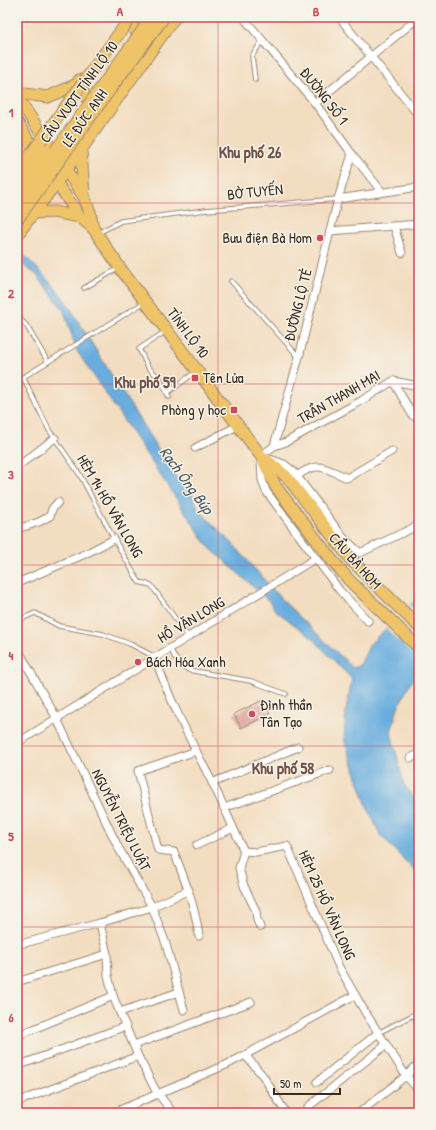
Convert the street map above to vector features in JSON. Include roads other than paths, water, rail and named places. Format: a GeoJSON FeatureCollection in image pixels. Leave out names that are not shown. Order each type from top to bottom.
{"type":"FeatureCollection","features":[{"type":"Feature","properties":{"kind":"main road","name":"LÊ ĐỨC ANH"},"geometry":{"type":"LineString","coordinates":[[17,166],[124,17]]}},
{"type":"Feature","properties":{"kind":"main road"},"geometry":{"type":"LineString","coordinates":[[128,17],[132,27],[141,35],[160,38]]}},
{"type":"Feature","properties":{"kind":"main road","name":"CẦU VƯỢT TỈNH LỘ 10"},"geometry":{"type":"LineString","coordinates":[[17,173],[131,17]]}},
{"type":"Feature","properties":{"kind":"main road","name":"CẦU VƯỢT TỈNH LỘ 10"},"geometry":{"type":"LineString","coordinates":[[17,191],[143,17]]}},
{"type":"Feature","properties":{"kind":"main road","name":"CẦU VƯỢT TỈNH LỘ 10"},"geometry":{"type":"LineString","coordinates":[[17,204],[152,17]]}},
{"type":"Feature","properties":{"kind":"main road","name":"CẦU VƯỢT TỈNH LỘ 10"},"geometry":{"type":"LineString","coordinates":[[17,220],[111,88],[164,17]]}},
{"type":"Feature","properties":{"kind":"main road","name":"LÊ ĐỨC ANH"},"geometry":{"type":"LineString","coordinates":[[18,234],[66,170],[175,17]]}},
{"type":"Feature","properties":{"kind":"main road"},"geometry":{"type":"LineString","coordinates":[[17,93],[48,97],[77,82],[87,98],[97,104],[112,106]]}},
{"type":"Feature","properties":{"kind":"main road","name":"TỈNH LỘ 10"},"geometry":{"type":"LineString","coordinates":[[17,97],[84,197],[95,231]]}},
{"type":"Feature","properties":{"kind":"main road","name":"TỈNH LỘ 10"},"geometry":{"type":"LineString","coordinates":[[17,122],[56,183],[80,217],[95,231],[120,268],[261,456],[276,487]]}},
{"type":"Feature","properties":{"kind":"main road"},"geometry":{"type":"LineString","coordinates":[[81,149],[84,197]]}},
{"type":"Feature","properties":{"kind":"main road"},"geometry":{"type":"LineString","coordinates":[[17,191],[26,200],[33,213],[59,213],[80,217]]}},
{"type":"Feature","properties":{"kind":"main road","name":"TỈNH LỘ 10"},"geometry":{"type":"LineString","coordinates":[[261,456],[292,476]]}},
{"type":"Feature","properties":{"kind":"main road","name":"CẦU BÀ HOM"},"geometry":{"type":"LineString","coordinates":[[292,476],[351,560],[419,627]]}},
{"type":"Feature","properties":{"kind":"main road","name":"CẦU BÀ HOM"},"geometry":{"type":"LineString","coordinates":[[276,487],[349,580],[419,648]]}},
{"type":"Feature","properties":{"kind":"street","name":"ĐƯỜNG SỐ 1"},"geometry":{"type":"LineString","coordinates":[[243,17],[315,103],[382,192]]}},
{"type":"Feature","properties":{"kind":"street"},"geometry":{"type":"LineString","coordinates":[[338,17],[419,115]]}},
{"type":"Feature","properties":{"kind":"street"},"geometry":{"type":"LineString","coordinates":[[315,103],[419,17]]}},
{"type":"Feature","properties":{"kind":"street","name":"ĐƯỜNG LỘ TẺ"},"geometry":{"type":"LineString","coordinates":[[274,446],[299,357],[338,199],[352,154]]}},
{"type":"Feature","properties":{"kind":"street","name":"BỜ TUYẾN"},"geometry":{"type":"LineString","coordinates":[[338,199],[419,187]]}},
{"type":"Feature","properties":{"kind":"street"},"geometry":{"type":"LineString","coordinates":[[330,231],[419,224]]}},
{"type":"Feature","properties":{"kind":"street"},"geometry":{"type":"LineString","coordinates":[[394,226],[402,253]]}},
{"type":"Feature","properties":{"kind":"street"},"geometry":{"type":"LineString","coordinates":[[393,381],[413,416]]}},
{"type":"Feature","properties":{"kind":"street","name":"TRẦN THANH MẠI"},"geometry":{"type":"LineString","coordinates":[[274,446],[293,439],[361,401],[393,381],[419,386]]}},
{"type":"Feature","properties":{"kind":"street"},"geometry":{"type":"LineString","coordinates":[[195,448],[239,426]]}},
{"type":"Feature","properties":{"kind":"street"},"geometry":{"type":"LineString","coordinates":[[18,465],[55,438]]}},
{"type":"Feature","properties":{"kind":"street"},"geometry":{"type":"LineString","coordinates":[[274,446],[261,456],[262,480],[266,491],[344,596],[368,621]]}},
{"type":"Feature","properties":{"kind":"street"},"geometry":{"type":"LineString","coordinates":[[292,476],[306,469],[320,466],[347,478],[392,451]]}},
{"type":"Feature","properties":{"kind":"street","name":"TỈNH LỘ 10"},"geometry":{"type":"LineString","coordinates":[[292,476],[343,537],[360,553],[419,525]]}},
{"type":"Feature","properties":{"kind":"street"},"geometry":{"type":"LineString","coordinates":[[17,529],[50,516],[52,509],[58,502]]}},
{"type":"Feature","properties":{"kind":"street"},"geometry":{"type":"LineString","coordinates":[[17,583],[85,554],[114,539]]}},
{"type":"Feature","properties":{"kind":"street","name":"HỒ VĂN LONG"},"geometry":{"type":"LineString","coordinates":[[17,743],[169,647],[258,595],[316,558]]}},
{"type":"Feature","properties":{"kind":"street","name":"NGUYỄN TRIỆU LUẬT"},"geometry":{"type":"LineString","coordinates":[[17,648],[56,717],[118,847],[152,907],[166,944],[184,1010]]}},
{"type":"Feature","properties":{"kind":"street"},"geometry":{"type":"LineString","coordinates":[[155,657],[196,752],[244,851],[239,868],[244,886],[256,911],[257,920],[260,927]]}},
{"type":"Feature","properties":{"kind":"street"},"geometry":{"type":"LineString","coordinates":[[212,783],[298,747]]}},
{"type":"Feature","properties":{"kind":"street"},"geometry":{"type":"LineString","coordinates":[[196,752],[138,772],[158,850],[174,852],[189,890],[196,916],[199,936]]}},
{"type":"Feature","properties":{"kind":"street"},"geometry":{"type":"LineString","coordinates":[[410,758],[419,754]]}},
{"type":"Feature","properties":{"kind":"street"},"geometry":{"type":"LineString","coordinates":[[224,808],[330,770]]}},
{"type":"Feature","properties":{"kind":"street"},"geometry":{"type":"LineString","coordinates":[[198,845],[233,828]]}},
{"type":"Feature","properties":{"kind":"street","name":"HẺM 25 HỒ VĂN LONG"},"geometry":{"type":"LineString","coordinates":[[244,851],[256,852],[287,846],[340,967],[355,995],[406,1076],[419,1090]]}},
{"type":"Feature","properties":{"kind":"street"},"geometry":{"type":"LineString","coordinates":[[17,945],[100,923],[152,907],[189,890]]}},
{"type":"Feature","properties":{"kind":"street"},"geometry":{"type":"LineString","coordinates":[[100,923],[107,954],[108,975],[113,996],[138,1056],[158,1093],[173,1113]]}},
{"type":"Feature","properties":{"kind":"street"},"geometry":{"type":"LineString","coordinates":[[23,980],[107,954]]}},
{"type":"Feature","properties":{"kind":"street"},"geometry":{"type":"LineString","coordinates":[[120,1012],[179,992]]}},
{"type":"Feature","properties":{"kind":"street"},"geometry":{"type":"LineString","coordinates":[[114,1113],[228,1064],[355,995]]}},
{"type":"Feature","properties":{"kind":"street"},"geometry":{"type":"LineString","coordinates":[[17,1036],[113,996]]}},
{"type":"Feature","properties":{"kind":"street"},"geometry":{"type":"LineString","coordinates":[[134,1044],[251,1002]]}},
{"type":"Feature","properties":{"kind":"street"},"geometry":{"type":"LineString","coordinates":[[17,1066],[126,1026]]}},
{"type":"Feature","properties":{"kind":"street"},"geometry":{"type":"LineString","coordinates":[[318,1082],[378,1033]]}},
{"type":"Feature","properties":{"kind":"street"},"geometry":{"type":"LineString","coordinates":[[308,1107],[386,1045]]}},
{"type":"Feature","properties":{"kind":"street"},"geometry":{"type":"LineString","coordinates":[[245,1055],[266,1081],[286,1113]]}},
{"type":"Feature","properties":{"kind":"street"},"geometry":{"type":"LineString","coordinates":[[17,1102],[138,1056]]}},
{"type":"Feature","properties":{"kind":"street"},"geometry":{"type":"LineString","coordinates":[[359,1113],[406,1076],[419,1062]]}},
{"type":"Feature","properties":{"kind":"lane"},"geometry":{"type":"LineString","coordinates":[[255,80],[252,56],[263,40]]}},
{"type":"Feature","properties":{"kind":"lane","name":"BỜ TUYẾN"},"geometry":{"type":"LineString","coordinates":[[95,231],[121,221],[206,210],[338,199]]}},
{"type":"Feature","properties":{"kind":"lane"},"geometry":{"type":"LineString","coordinates":[[84,288],[120,268]]}},
{"type":"Feature","properties":{"kind":"lane"},"geometry":{"type":"LineString","coordinates":[[232,282],[299,357]]}},
{"type":"Feature","properties":{"kind":"lane"},"geometry":{"type":"LineString","coordinates":[[17,381],[146,302]]}},
{"type":"Feature","properties":{"kind":"lane"},"geometry":{"type":"LineString","coordinates":[[17,316],[26,325],[48,362]]}},
{"type":"Feature","properties":{"kind":"lane"},"geometry":{"type":"LineString","coordinates":[[167,330],[139,349],[148,367],[160,379],[168,395],[197,370]]}},
{"type":"Feature","properties":{"kind":"lane","name":"HẺM 14 HỒ VĂN LONG"},"geometry":{"type":"LineString","coordinates":[[23,377],[49,430],[80,475],[139,582],[151,585],[188,636]]}},
{"type":"Feature","properties":{"kind":"lane"},"geometry":{"type":"LineString","coordinates":[[17,621],[35,613],[59,626],[103,634],[130,644],[155,657]]}},
{"type":"Feature","properties":{"kind":"lane"},"geometry":{"type":"LineString","coordinates":[[169,647],[175,658],[188,670],[251,681],[286,694]]}},
{"type":"Feature","properties":{"kind":"lane"},"geometry":{"type":"LineString","coordinates":[[378,1033],[410,1016],[415,1016],[419,1022]]}},
{"type":"Feature","properties":{"kind":"water"},"geometry":{"type":"Polygon","coordinates":[[[17,248],[44,275],[74,314],[174,475],[191,491],[198,509],[234,545],[281,599],[353,668],[360,665],[370,644],[419,597],[419,673],[410,684],[398,707],[391,732],[404,784],[419,806],[419,875],[380,835],[367,806],[344,739],[346,710],[352,679],[312,638],[275,610],[269,601],[208,546],[77,351],[64,311],[36,274],[17,261],[17,248]]]}},
{"type":"Feature","properties":{"kind":"place","name":"Bưu điện Bà Hom"},"geometry":{"type":"Point","coordinates":[320,238]}},
{"type":"Feature","properties":{"kind":"place","name":"Tên Lửa"},"geometry":{"type":"Point","coordinates":[195,378]}},
{"type":"Feature","properties":{"kind":"place","name":"Phòng y học"},"geometry":{"type":"Point","coordinates":[234,410]}},
{"type":"Feature","properties":{"kind":"place","name":"Bách Hóa Xanh"},"geometry":{"type":"Point","coordinates":[138,662]}},
{"type":"Feature","properties":{"kind":"place","name":"Đình thần Tân Tạo"},"geometry":{"type":"Point","coordinates":[252,714]}},
{"type":"Feature","properties":{"kind":"district","name":"Khu phố 26"},"geometry":{"type":"Point","coordinates":[250,152]}},
{"type":"Feature","properties":{"kind":"district","name":"Khu phố 59"},"geometry":{"type":"Point","coordinates":[145,382]}},
{"type":"Feature","properties":{"kind":"district","name":"Khu phố 58"},"geometry":{"type":"Point","coordinates":[283,768]}},
{"type":"Feature","properties":{"kind":"water label","name":"Rạch Ông Búp"},"geometry":{"type":"Point","coordinates":[187,480]}}]}
